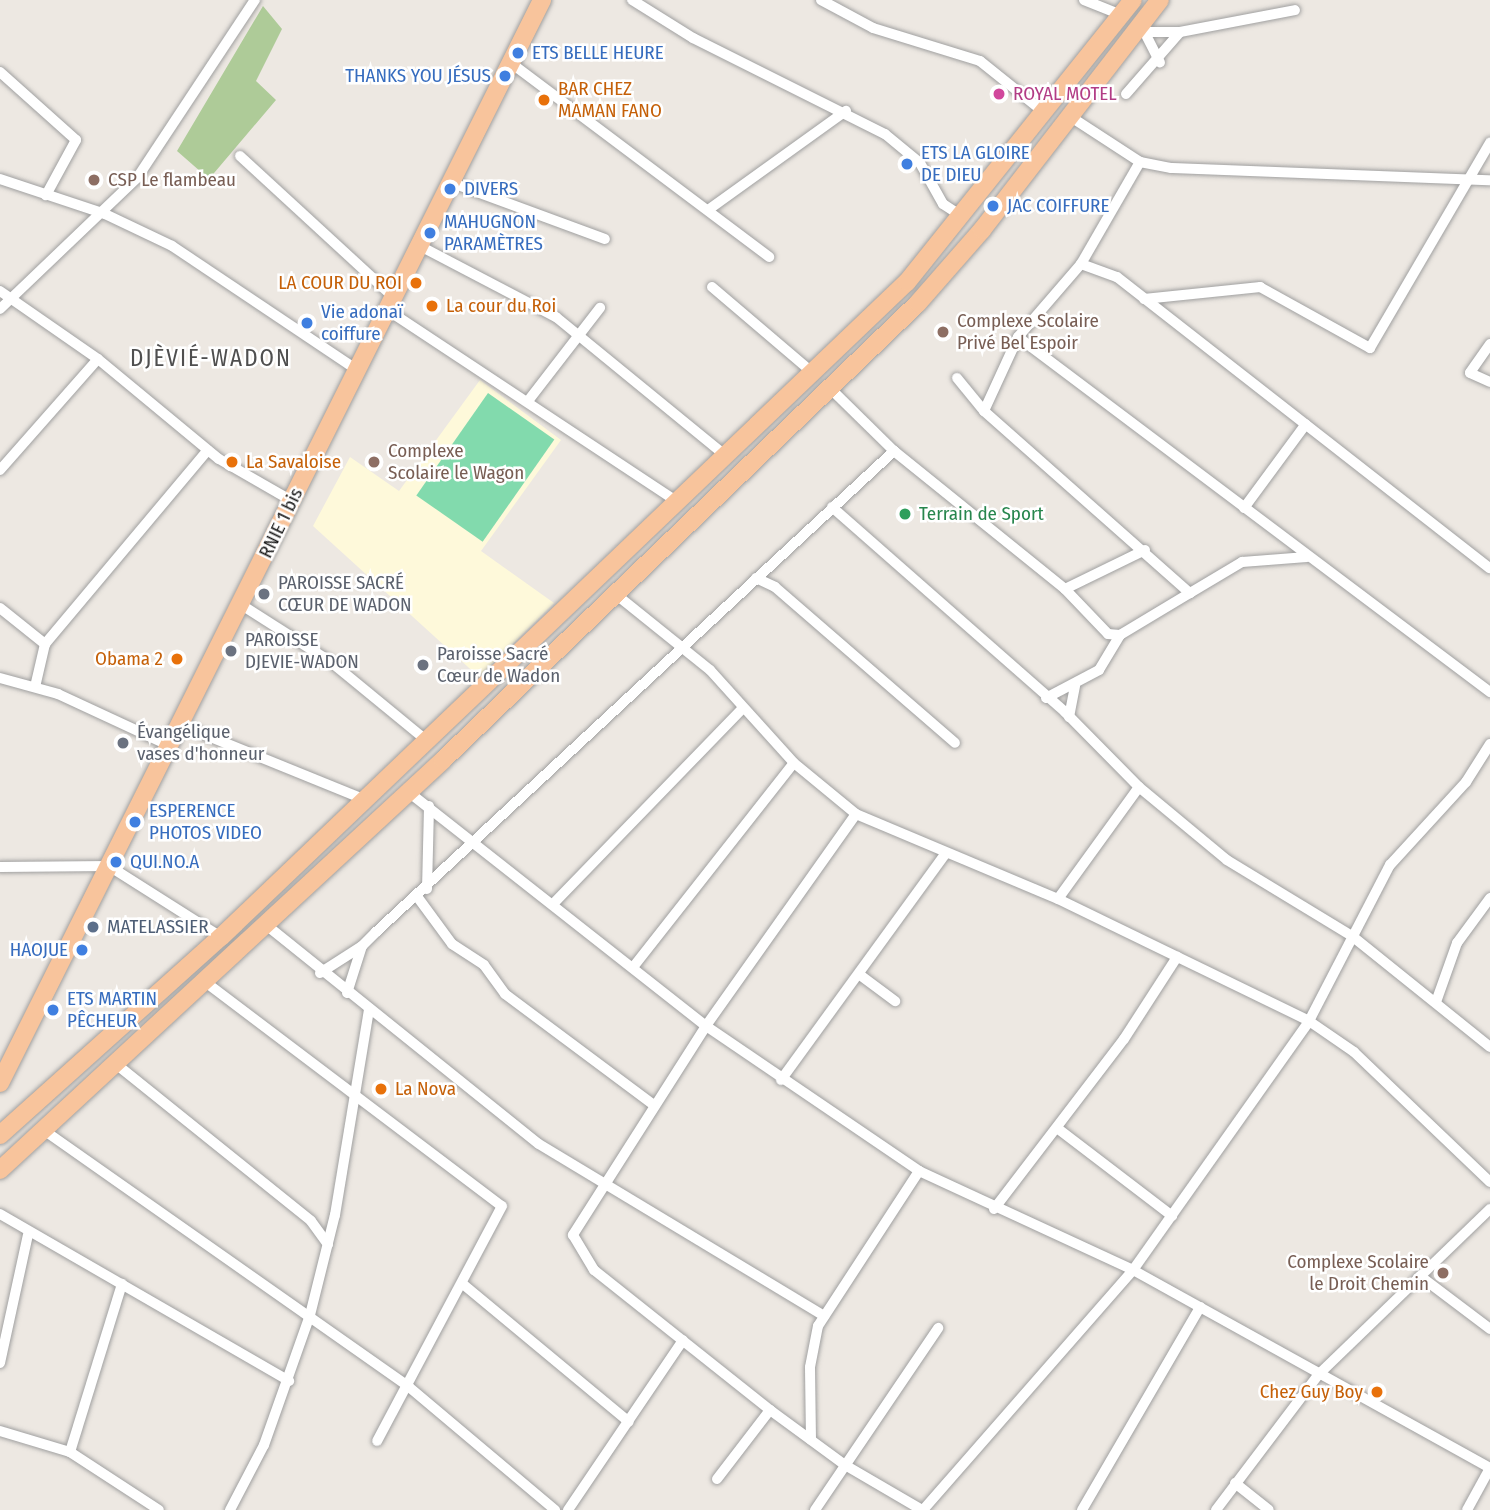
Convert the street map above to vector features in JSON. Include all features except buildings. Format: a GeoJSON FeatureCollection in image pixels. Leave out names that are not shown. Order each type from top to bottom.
{"type":"FeatureCollection","features":[{"type":"Feature","properties":{"kind":"main road","name":"RNIE 1 bis"},"geometry":{"type":"LineString","coordinates":[[1,1077],[170,746],[389,302],[542,0]]}},
{"type":"Feature","properties":{"kind":"main road"},"geometry":{"type":"LineString","coordinates":[[0,1135],[221,937],[813,373],[963,218],[1132,0]]}},
{"type":"Feature","properties":{"kind":"main road"},"geometry":{"type":"LineString","coordinates":[[0,1170],[265,924],[831,388],[982,230],[1140,32],[1160,0]]}},
{"type":"Feature","properties":{"kind":"street"},"geometry":{"type":"LineString","coordinates":[[0,309],[5,294],[106,214],[184,113],[255,0]]}},
{"type":"Feature","properties":{"kind":"street"},"geometry":{"type":"LineString","coordinates":[[632,0],[693,38],[846,111],[920,163],[943,204],[963,218]]}},
{"type":"Feature","properties":{"kind":"street"},"geometry":{"type":"LineString","coordinates":[[821,0],[873,28],[980,61],[1045,113]]}},
{"type":"Feature","properties":{"kind":"street"},"geometry":{"type":"LineString","coordinates":[[1084,0],[1121,15]]}},
{"type":"Feature","properties":{"kind":"street"},"geometry":{"type":"LineString","coordinates":[[1140,32],[1180,32],[1295,10]]}},
{"type":"Feature","properties":{"kind":"street"},"geometry":{"type":"LineString","coordinates":[[1140,32],[1160,62]]}},
{"type":"Feature","properties":{"kind":"street"},"geometry":{"type":"LineString","coordinates":[[1126,94],[1160,62],[1180,32]]}},
{"type":"Feature","properties":{"kind":"street"},"geometry":{"type":"LineString","coordinates":[[512,63],[769,257]]}},
{"type":"Feature","properties":{"kind":"street"},"geometry":{"type":"LineString","coordinates":[[0,72],[76,140],[46,195]]}},
{"type":"Feature","properties":{"kind":"street"},"geometry":{"type":"LineString","coordinates":[[708,210],[846,111]]}},
{"type":"Feature","properties":{"kind":"street"},"geometry":{"type":"LineString","coordinates":[[1071,117],[1140,162],[1171,168],[1490,180]]}},
{"type":"Feature","properties":{"kind":"street"},"geometry":{"type":"LineString","coordinates":[[1144,299],[1260,288],[1370,348],[1490,143]]}},
{"type":"Feature","properties":{"kind":"street"},"geometry":{"type":"LineString","coordinates":[[240,156],[389,302],[528,401],[678,502]]}},
{"type":"Feature","properties":{"kind":"street"},"geometry":{"type":"LineString","coordinates":[[984,411],[1018,337],[1081,264],[1140,162]]}},
{"type":"Feature","properties":{"kind":"street"},"geometry":{"type":"LineString","coordinates":[[0,179],[106,214],[240,286],[356,369]]}},
{"type":"Feature","properties":{"kind":"street"},"geometry":{"type":"LineString","coordinates":[[450,182],[605,239]]}},
{"type":"Feature","properties":{"kind":"street"},"geometry":{"type":"LineString","coordinates":[[418,245],[579,335],[727,457]]}},
{"type":"Feature","properties":{"kind":"street"},"geometry":{"type":"LineString","coordinates":[[1081,264],[1117,277],[1490,568]]}},
{"type":"Feature","properties":{"kind":"street"},"geometry":{"type":"LineString","coordinates":[[712,286],[813,373]]}},
{"type":"Feature","properties":{"kind":"street"},"geometry":{"type":"LineString","coordinates":[[5,294],[98,359],[208,450],[292,501]]}},
{"type":"Feature","properties":{"kind":"street"},"geometry":{"type":"LineString","coordinates":[[528,401],[600,308]]}},
{"type":"Feature","properties":{"kind":"street"},"geometry":{"type":"LineString","coordinates":[[1018,337],[1028,350],[1490,692]]}},
{"type":"Feature","properties":{"kind":"street"},"geometry":{"type":"LineString","coordinates":[[1490,344],[1470,373],[1490,382]]}},
{"type":"Feature","properties":{"kind":"street"},"geometry":{"type":"LineString","coordinates":[[1012,351],[1028,350]]}},
{"type":"Feature","properties":{"kind":"street"},"geometry":{"type":"LineString","coordinates":[[0,470],[98,359]]}},
{"type":"Feature","properties":{"kind":"street"},"geometry":{"type":"LineString","coordinates":[[957,378],[984,411],[1145,550],[1190,593]]}},
{"type":"Feature","properties":{"kind":"street"},"geometry":{"type":"LineString","coordinates":[[831,388],[894,451],[1065,589],[1108,634],[1120,635]]}},
{"type":"Feature","properties":{"kind":"street"},"geometry":{"type":"LineString","coordinates":[[1244,508],[1306,424]]}},
{"type":"Feature","properties":{"kind":"street"},"geometry":{"type":"LineString","coordinates":[[35,687],[45,644],[208,450]]}},
{"type":"Feature","properties":{"kind":"street"},"geometry":{"type":"LineString","coordinates":[[320,973],[362,946],[416,895],[427,888],[679,649],[894,451]]}},
{"type":"Feature","properties":{"kind":"street"},"geometry":{"type":"LineString","coordinates":[[832,507],[1069,717],[1139,787],[1227,860],[1352,936],[1490,1047]]}},
{"type":"Feature","properties":{"kind":"street"},"geometry":{"type":"LineString","coordinates":[[1065,589],[1145,550]]}},
{"type":"Feature","properties":{"kind":"street"},"geometry":{"type":"LineString","coordinates":[[1046,698],[1075,686],[1099,670],[1120,635],[1242,562],[1307,557]]}},
{"type":"Feature","properties":{"kind":"street"},"geometry":{"type":"LineString","coordinates":[[769,565],[775,587]]}},
{"type":"Feature","properties":{"kind":"street"},"geometry":{"type":"LineString","coordinates":[[756,578],[775,587],[956,743]]}},
{"type":"Feature","properties":{"kind":"street"},"geometry":{"type":"LineString","coordinates":[[613,592],[679,649],[710,670],[794,763],[856,814],[945,854],[1058,899],[1309,1021],[1354,1052],[1490,1182]]}},
{"type":"Feature","properties":{"kind":"street"},"geometry":{"type":"LineString","coordinates":[[240,604],[331,663],[426,740]]}},
{"type":"Feature","properties":{"kind":"street"},"geometry":{"type":"LineString","coordinates":[[0,608],[45,644]]}},
{"type":"Feature","properties":{"kind":"street"},"geometry":{"type":"LineString","coordinates":[[0,678],[35,687],[170,746]]}},
{"type":"Feature","properties":{"kind":"street"},"geometry":{"type":"LineString","coordinates":[[1069,717],[1075,686]]}},
{"type":"Feature","properties":{"kind":"street"},"geometry":{"type":"LineString","coordinates":[[553,904],[743,708]]}},
{"type":"Feature","properties":{"kind":"street"},"geometry":{"type":"LineString","coordinates":[[181,724],[363,799]]}},
{"type":"Feature","properties":{"kind":"street"},"geometry":{"type":"LineString","coordinates":[[856,814],[706,1026],[573,1227],[575,1245],[594,1270],[770,1410],[845,1465],[923,1510],[1133,1270],[1309,1021],[1390,865],[1466,782],[1490,744]]}},
{"type":"Feature","properties":{"kind":"street"},"geometry":{"type":"LineString","coordinates":[[634,966],[794,763]]}},
{"type":"Feature","properties":{"kind":"street"},"geometry":{"type":"LineString","coordinates":[[1058,899],[1139,787]]}},
{"type":"Feature","properties":{"kind":"street"},"geometry":{"type":"LineString","coordinates":[[406,790],[634,966],[706,1026],[781,1080],[919,1171],[994,1209],[1133,1270],[1490,1468],[1467,1510]]}},
{"type":"Feature","properties":{"kind":"street"},"geometry":{"type":"LineString","coordinates":[[427,888],[429,806]]}},
{"type":"Feature","properties":{"kind":"street"},"geometry":{"type":"LineString","coordinates":[[781,1080],[860,975],[945,854]]}},
{"type":"Feature","properties":{"kind":"street"},"geometry":{"type":"LineString","coordinates":[[0,867],[109,866],[221,937]]}},
{"type":"Feature","properties":{"kind":"street"},"geometry":{"type":"LineString","coordinates":[[416,895],[452,944],[484,965],[505,994],[654,1105]]}},
{"type":"Feature","properties":{"kind":"street"},"geometry":{"type":"LineString","coordinates":[[1436,1002],[1457,943],[1490,898]]}},
{"type":"Feature","properties":{"kind":"street"},"geometry":{"type":"LineString","coordinates":[[265,924],[320,973],[539,1144],[824,1316]]}},
{"type":"Feature","properties":{"kind":"street"},"geometry":{"type":"LineString","coordinates":[[346,993],[362,946]]}},
{"type":"Feature","properties":{"kind":"street"},"geometry":{"type":"LineString","coordinates":[[994,1209],[1057,1128],[1177,957]]}},
{"type":"Feature","properties":{"kind":"street"},"geometry":{"type":"LineString","coordinates":[[860,975],[895,1001]]}},
{"type":"Feature","properties":{"kind":"street"},"geometry":{"type":"LineString","coordinates":[[204,981],[502,1206],[464,1284],[377,1441]]}},
{"type":"Feature","properties":{"kind":"street"},"geometry":{"type":"LineString","coordinates":[[230,1510],[289,1381],[310,1315],[335,1215],[353,1092],[369,1009]]}},
{"type":"Feature","properties":{"kind":"street"},"geometry":{"type":"LineString","coordinates":[[116,1064],[311,1222],[328,1244]]}},
{"type":"Feature","properties":{"kind":"street"},"geometry":{"type":"LineString","coordinates":[[1057,1128],[1172,1216]]}},
{"type":"Feature","properties":{"kind":"street"},"geometry":{"type":"LineString","coordinates":[[45,1131],[409,1387],[555,1510]]}},
{"type":"Feature","properties":{"kind":"street"},"geometry":{"type":"LineString","coordinates":[[811,1440],[812,1344],[824,1316],[919,1171]]}},
{"type":"Feature","properties":{"kind":"street"},"geometry":{"type":"LineString","coordinates":[[1216,1510],[1318,1375],[1490,1209]]}},
{"type":"Feature","properties":{"kind":"street"},"geometry":{"type":"LineString","coordinates":[[0,1214],[28,1235],[122,1284],[289,1381]]}},
{"type":"Feature","properties":{"kind":"street"},"geometry":{"type":"LineString","coordinates":[[311,1222],[335,1215]]}},
{"type":"Feature","properties":{"kind":"street"},"geometry":{"type":"LineString","coordinates":[[0,1363],[28,1235]]}},
{"type":"Feature","properties":{"kind":"street"},"geometry":{"type":"LineString","coordinates":[[1420,1276],[1490,1329]]}},
{"type":"Feature","properties":{"kind":"street"},"geometry":{"type":"LineString","coordinates":[[70,1452],[122,1284]]}},
{"type":"Feature","properties":{"kind":"street"},"geometry":{"type":"LineString","coordinates":[[464,1284],[629,1422]]}},
{"type":"Feature","properties":{"kind":"street"},"geometry":{"type":"LineString","coordinates":[[1082,1510],[1200,1307]]}},
{"type":"Feature","properties":{"kind":"street"},"geometry":{"type":"LineString","coordinates":[[815,1510],[938,1328]]}},
{"type":"Feature","properties":{"kind":"street"},"geometry":{"type":"LineString","coordinates":[[568,1510],[683,1340]]}},
{"type":"Feature","properties":{"kind":"street"},"geometry":{"type":"LineString","coordinates":[[717,1479],[770,1410]]}},
{"type":"Feature","properties":{"kind":"street"},"geometry":{"type":"LineString","coordinates":[[0,1431],[70,1452],[159,1510]]}},
{"type":"Feature","properties":{"kind":"street"},"geometry":{"type":"LineString","coordinates":[[1235,1483],[1269,1510]]}},
{"type":"Feature","properties":{"kind":"shaded area"},"geometry":{"type":"Polygon","coordinates":[[[480,380],[561,440],[481,551],[554,603],[479,677],[313,526],[350,457],[399,491],[480,380]]]}},
{"type":"Feature","properties":{"kind":"green space"},"geometry":{"type":"Polygon","coordinates":[[[263,6],[282,29],[256,81],[276,100],[209,179],[177,151],[263,6]]]}},
{"type":"Feature","properties":{"kind":"green space"},"geometry":{"type":"Polygon","coordinates":[[[488,393],[554,439],[483,542],[416,495],[488,393]]]}},
{"type":"Feature","properties":{"kind":"place","name":"ETS BELLE HEURE"},"geometry":{"type":"Point","coordinates":[518,53]}},
{"type":"Feature","properties":{"kind":"place","name":"THANKS YOU JÉSUS"},"geometry":{"type":"Point","coordinates":[505,76]}},
{"type":"Feature","properties":{"kind":"place","name":"ROYAL MOTEL"},"geometry":{"type":"Point","coordinates":[999,94]}},
{"type":"Feature","properties":{"kind":"place","name":"BAR CHEZ MAMAN FANO"},"geometry":{"type":"Point","coordinates":[544,100]}},
{"type":"Feature","properties":{"kind":"place","name":"ETS LA GLOIRE DE DIEU"},"geometry":{"type":"Point","coordinates":[907,164]}},
{"type":"Feature","properties":{"kind":"place","name":"CSP Le flambeau"},"geometry":{"type":"Point","coordinates":[94,180]}},
{"type":"Feature","properties":{"kind":"place","name":"DIVERS"},"geometry":{"type":"Point","coordinates":[450,189]}},
{"type":"Feature","properties":{"kind":"place","name":"JAC COIFFURE"},"geometry":{"type":"Point","coordinates":[993,206]}},
{"type":"Feature","properties":{"kind":"place","name":"MAHUGNON PARAMÈTRES"},"geometry":{"type":"Point","coordinates":[430,233]}},
{"type":"Feature","properties":{"kind":"place","name":"LA COUR DU ROI"},"geometry":{"type":"Point","coordinates":[416,283]}},
{"type":"Feature","properties":{"kind":"place","name":"La cour du Roi"},"geometry":{"type":"Point","coordinates":[432,306]}},
{"type":"Feature","properties":{"kind":"place","name":"Vie adonaï coiffure"},"geometry":{"type":"Point","coordinates":[307,323]}},
{"type":"Feature","properties":{"kind":"place","name":"Complexe Scolaire Privé Bel Espoir"},"geometry":{"type":"Point","coordinates":[943,332]}},
{"type":"Feature","properties":{"kind":"place","name":"La Savaloise"},"geometry":{"type":"Point","coordinates":[232,462]}},
{"type":"Feature","properties":{"kind":"place","name":"Complexe Scolaire le Wagon"},"geometry":{"type":"Point","coordinates":[374,462]}},
{"type":"Feature","properties":{"kind":"place","name":"Terrain de Sport"},"geometry":{"type":"Point","coordinates":[905,514]}},
{"type":"Feature","properties":{"kind":"place","name":"PAROISSE SACRÉ CŒUR DE WADON"},"geometry":{"type":"Point","coordinates":[264,594]}},
{"type":"Feature","properties":{"kind":"place","name":"PAROISSE DJEVIE-WADON"},"geometry":{"type":"Point","coordinates":[231,651]}},
{"type":"Feature","properties":{"kind":"place","name":"Obama 2"},"geometry":{"type":"Point","coordinates":[177,659]}},
{"type":"Feature","properties":{"kind":"place","name":"Paroisse Sacré Cœur de Wadon"},"geometry":{"type":"Point","coordinates":[423,665]}},
{"type":"Feature","properties":{"kind":"place","name":"Évangélique vases d'honneur"},"geometry":{"type":"Point","coordinates":[123,743]}},
{"type":"Feature","properties":{"kind":"place","name":"ESPERENCE PHOTOS VIDEO"},"geometry":{"type":"Point","coordinates":[135,822]}},
{"type":"Feature","properties":{"kind":"place","name":"QUI.NO.A"},"geometry":{"type":"Point","coordinates":[116,862]}},
{"type":"Feature","properties":{"kind":"place","name":"MATELASSIER"},"geometry":{"type":"Point","coordinates":[93,927]}},
{"type":"Feature","properties":{"kind":"place","name":"HAOJUE"},"geometry":{"type":"Point","coordinates":[82,950]}},
{"type":"Feature","properties":{"kind":"place","name":"ETS MARTIN PÊCHEUR"},"geometry":{"type":"Point","coordinates":[53,1010]}},
{"type":"Feature","properties":{"kind":"place","name":"La Nova"},"geometry":{"type":"Point","coordinates":[381,1089]}},
{"type":"Feature","properties":{"kind":"place","name":"Complexe Scolaire le Droit Chemin"},"geometry":{"type":"Point","coordinates":[1443,1273]}},
{"type":"Feature","properties":{"kind":"place","name":"Chez Guy Boy"},"geometry":{"type":"Point","coordinates":[1377,1392]}},
{"type":"Feature","properties":{"kind":"district","name":"DJÈVIÉ-WADON"},"geometry":{"type":"Point","coordinates":[211,358]}}]}
